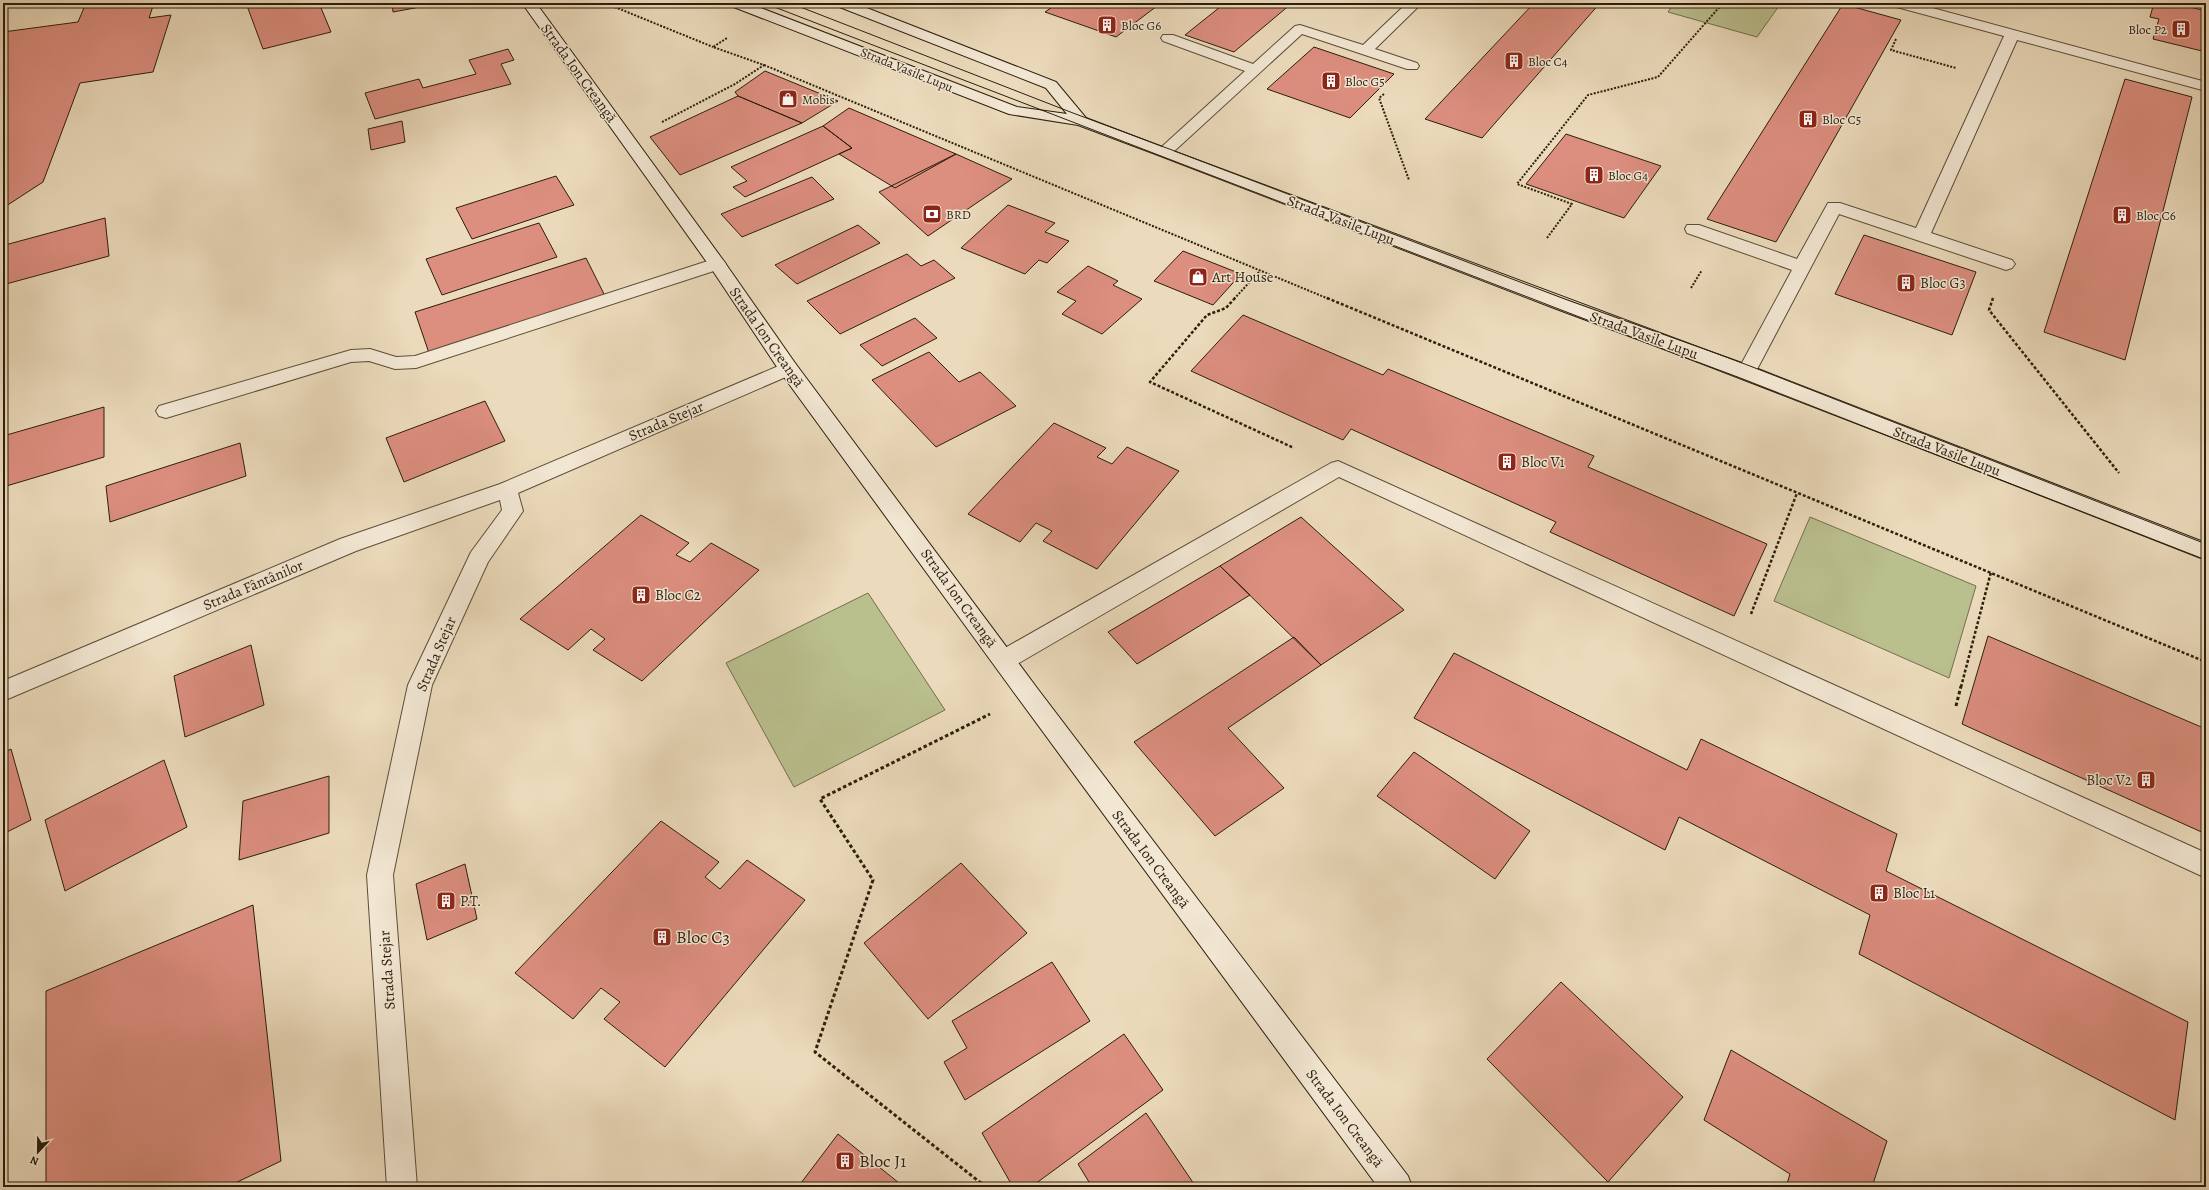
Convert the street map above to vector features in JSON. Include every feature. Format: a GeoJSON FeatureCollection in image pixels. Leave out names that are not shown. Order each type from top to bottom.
{"type":"FeatureCollection","features":[{"type":"Feature","properties":{"kind":"street","name":"Strada Ion Creangă"},"geometry":{"type":"LineString","coordinates":[[529,3],[717,264],[788,368],[1029,695],[1397,1187]]}},
{"type":"Feature","properties":{"kind":"street","name":"Strada Vasile Lupu"},"geometry":{"type":"LineString","coordinates":[[736,3],[770,14],[1014,111],[1081,121],[1553,301],[1746,372],[2206,552]]}},
{"type":"Feature","properties":{"kind":"street","name":"Strada Vasile Lupu"},"geometry":{"type":"LineString","coordinates":[[842,3],[1050,85],[1081,121]]}},
{"type":"Feature","properties":{"kind":"street"},"geometry":{"type":"LineString","coordinates":[[1365,51],[1415,3]]}},
{"type":"Feature","properties":{"kind":"street"},"geometry":{"type":"LineString","coordinates":[[1898,3],[2206,87]]}},
{"type":"Feature","properties":{"kind":"street"},"geometry":{"type":"LineString","coordinates":[[1164,152],[1300,29],[1412,66]]}},
{"type":"Feature","properties":{"kind":"street"},"geometry":{"type":"LineString","coordinates":[[1921,235],[2012,34]]}},
{"type":"Feature","properties":{"kind":"street"},"geometry":{"type":"LineString","coordinates":[[1168,38],[1254,69]]}},
{"type":"Feature","properties":{"kind":"street"},"geometry":{"type":"LineString","coordinates":[[1746,372],[1834,207],[2006,264]]}},
{"type":"Feature","properties":{"kind":"street"},"geometry":{"type":"LineString","coordinates":[[1693,229],[1802,267]]}},
{"type":"Feature","properties":{"kind":"street"},"geometry":{"type":"LineString","coordinates":[[166,411],[351,356],[370,355],[395,363],[416,362],[717,264]]}},
{"type":"Feature","properties":{"kind":"street","name":"Strada Stejar"},"geometry":{"type":"LineString","coordinates":[[402,1187],[380,875],[420,685],[478,558],[513,511],[507,489],[788,368]]}},
{"type":"Feature","properties":{"kind":"street"},"geometry":{"type":"LineString","coordinates":[[1004,660],[1338,468],[2206,866]]}},
{"type":"Feature","properties":{"kind":"street","name":"Strada Fântânilor"},"geometry":{"type":"LineString","coordinates":[[3,691],[348,545],[507,489]]}},
{"type":"Feature","properties":{"kind":"path"},"geometry":{"type":"LineString","coordinates":[[605,3],[633,16],[764,66],[1258,272],[1991,572],[2206,662]]}},
{"type":"Feature","properties":{"kind":"path"},"geometry":{"type":"LineString","coordinates":[[1547,238],[1572,204],[1517,184],[1588,95],[1658,77],[1723,3]]}},
{"type":"Feature","properties":{"kind":"path"},"geometry":{"type":"LineString","coordinates":[[713,47],[770,14]]}},
{"type":"Feature","properties":{"kind":"path"},"geometry":{"type":"LineString","coordinates":[[1897,38],[1891,50],[1992,79]]}},
{"type":"Feature","properties":{"kind":"path"},"geometry":{"type":"LineString","coordinates":[[662,123],[735,84],[764,66]]}},
{"type":"Feature","properties":{"kind":"path"},"geometry":{"type":"LineString","coordinates":[[1409,180],[1379,98],[1412,66]]}},
{"type":"Feature","properties":{"kind":"path"},"geometry":{"type":"LineString","coordinates":[[2006,264],[1989,310],[2119,473]]}},
{"type":"Feature","properties":{"kind":"path"},"geometry":{"type":"LineString","coordinates":[[1258,272],[1226,308],[1207,315],[1150,382],[1338,468]]}},
{"type":"Feature","properties":{"kind":"path"},"geometry":{"type":"LineString","coordinates":[[1738,651],[1797,493]]}},
{"type":"Feature","properties":{"kind":"path"},"geometry":{"type":"LineString","coordinates":[[1946,746],[1991,572]]}},
{"type":"Feature","properties":{"kind":"path"},"geometry":{"type":"LineString","coordinates":[[986,1187],[815,1052],[873,880],[820,799],[1029,695]]}},
{"type":"Feature","properties":{"kind":"green space"},"geometry":{"type":"Polygon","coordinates":[[[1674,3],[1781,3],[1757,37],[1668,12],[1674,3]]]}},
{"type":"Feature","properties":{"kind":"green space"},"geometry":{"type":"Polygon","coordinates":[[[1810,517],[1976,586],[1949,678],[1774,601],[1810,517]]]}},
{"type":"Feature","properties":{"kind":"green space"},"geometry":{"type":"Polygon","coordinates":[[[868,593],[945,710],[794,787],[726,663],[868,593]]]}},
{"type":"Feature","properties":{"kind":"building"},"geometry":{"type":"Polygon","coordinates":[[[86,3],[154,3],[149,18],[171,15],[153,72],[80,83],[43,182],[3,208],[3,32],[78,22],[86,3]]]}},
{"type":"Feature","properties":{"kind":"building"},"geometry":{"type":"Polygon","coordinates":[[[246,3],[319,3],[331,32],[263,49],[246,3]]]}},
{"type":"Feature","properties":{"kind":"building"},"geometry":{"type":"Polygon","coordinates":[[[392,3],[431,3],[431,5],[393,12],[392,3]]]}},
{"type":"Feature","properties":{"kind":"building","name":"Bloc G6"},"geometry":{"type":"Polygon","coordinates":[[[1058,3],[1161,3],[1116,37],[1045,12],[1058,3]]]}},
{"type":"Feature","properties":{"kind":"building"},"geometry":{"type":"Polygon","coordinates":[[[1225,3],[1292,3],[1234,52],[1185,35],[1225,3]]]}},
{"type":"Feature","properties":{"kind":"building","name":"Bloc C4"},"geometry":{"type":"Polygon","coordinates":[[[1534,3],[1600,3],[1482,138],[1425,119],[1534,3]]]}},
{"type":"Feature","properties":{"kind":"building","name":"Bloc P2"},"geometry":{"type":"Polygon","coordinates":[[[2154,3],[2174,3],[2206,11],[2206,52],[2153,39],[2159,19],[2150,17],[2154,3]]]}},
{"type":"Feature","properties":{"kind":"building","name":"Bloc C5"},"geometry":{"type":"Polygon","coordinates":[[[1843,4],[1901,20],[1776,242],[1707,219],[1843,4]]]}},
{"type":"Feature","properties":{"kind":"building","name":"Bloc G5"},"geometry":{"type":"Polygon","coordinates":[[[1314,47],[1394,74],[1350,118],[1267,89],[1314,47]]]}},
{"type":"Feature","properties":{"kind":"building"},"geometry":{"type":"Polygon","coordinates":[[[508,49],[514,60],[501,64],[511,84],[375,119],[365,93],[419,79],[423,88],[476,74],[469,60],[508,49]]]}},
{"type":"Feature","properties":{"kind":"building","name":"Mobis"},"geometry":{"type":"Polygon","coordinates":[[[765,71],[838,101],[802,123],[738,96],[735,92],[765,71]]]}},
{"type":"Feature","properties":{"kind":"building","name":"Bloc C6"},"geometry":{"type":"Polygon","coordinates":[[[2125,79],[2192,97],[2125,360],[2044,332],[2125,79]]]}},
{"type":"Feature","properties":{"kind":"building"},"geometry":{"type":"Polygon","coordinates":[[[738,96],[802,123],[680,175],[650,137],[738,96]]]}},
{"type":"Feature","properties":{"kind":"building"},"geometry":{"type":"Polygon","coordinates":[[[849,108],[956,154],[895,188],[839,154],[852,148],[823,126],[849,108]]]}},
{"type":"Feature","properties":{"kind":"building"},"geometry":{"type":"Polygon","coordinates":[[[402,121],[405,142],[371,150],[368,129],[402,121]]]}},
{"type":"Feature","properties":{"kind":"building"},"geometry":{"type":"Polygon","coordinates":[[[823,126],[852,148],[745,197],[733,187],[747,181],[731,167],[823,126]]]}},
{"type":"Feature","properties":{"kind":"building","name":"Bloc G4"},"geometry":{"type":"Polygon","coordinates":[[[1566,134],[1661,166],[1624,218],[1526,184],[1566,134]]]}},
{"type":"Feature","properties":{"kind":"building","name":"BRD"},"geometry":{"type":"Polygon","coordinates":[[[956,154],[1012,179],[928,236],[879,192],[956,154]]]}},
{"type":"Feature","properties":{"kind":"building"},"geometry":{"type":"Polygon","coordinates":[[[556,176],[574,205],[472,239],[456,208],[556,176]]]}},
{"type":"Feature","properties":{"kind":"building"},"geometry":{"type":"Polygon","coordinates":[[[812,177],[834,199],[742,237],[721,214],[812,177]]]}},
{"type":"Feature","properties":{"kind":"building"},"geometry":{"type":"Polygon","coordinates":[[[1008,205],[1055,223],[1045,232],[1069,241],[1047,263],[1039,260],[1025,274],[961,248],[1008,205]]]}},
{"type":"Feature","properties":{"kind":"building"},"geometry":{"type":"Polygon","coordinates":[[[105,218],[109,256],[6,284],[5,245],[105,218]]]}},
{"type":"Feature","properties":{"kind":"building"},"geometry":{"type":"Polygon","coordinates":[[[539,223],[557,257],[442,295],[426,259],[539,223]]]}},
{"type":"Feature","properties":{"kind":"building"},"geometry":{"type":"Polygon","coordinates":[[[858,225],[880,243],[797,284],[775,265],[858,225]]]}},
{"type":"Feature","properties":{"kind":"building","name":"Bloc G3"},"geometry":{"type":"Polygon","coordinates":[[[1864,235],[1976,272],[1952,335],[1835,294],[1864,235]]]}},
{"type":"Feature","properties":{"kind":"building","name":"Art House"},"geometry":{"type":"Polygon","coordinates":[[[1183,251],[1241,274],[1213,305],[1154,281],[1183,251]]]}},
{"type":"Feature","properties":{"kind":"building"},"geometry":{"type":"Polygon","coordinates":[[[907,254],[921,266],[934,260],[955,278],[840,334],[807,301],[907,254]]]}},
{"type":"Feature","properties":{"kind":"building"},"geometry":{"type":"Polygon","coordinates":[[[586,258],[605,296],[429,353],[415,312],[586,258]]]}},
{"type":"Feature","properties":{"kind":"building"},"geometry":{"type":"Polygon","coordinates":[[[1088,266],[1118,281],[1113,285],[1142,299],[1102,334],[1062,314],[1076,301],[1057,292],[1088,266]]]}},
{"type":"Feature","properties":{"kind":"building","name":"Bloc V1"},"geometry":{"type":"Polygon","coordinates":[[[1243,315],[1383,375],[1388,369],[1594,456],[1588,467],[1767,544],[1734,616],[1550,532],[1556,522],[1351,429],[1343,440],[1191,371],[1243,315]]]}},
{"type":"Feature","properties":{"kind":"building"},"geometry":{"type":"Polygon","coordinates":[[[915,318],[937,338],[882,366],[860,345],[915,318]]]}},
{"type":"Feature","properties":{"kind":"building"},"geometry":{"type":"Polygon","coordinates":[[[929,352],[959,382],[980,372],[1016,406],[936,447],[872,380],[929,352]]]}},
{"type":"Feature","properties":{"kind":"building"},"geometry":{"type":"Polygon","coordinates":[[[485,401],[505,441],[404,482],[386,438],[485,401]]]}},
{"type":"Feature","properties":{"kind":"building"},"geometry":{"type":"Polygon","coordinates":[[[104,407],[104,457],[3,487],[3,436],[104,407]]]}},
{"type":"Feature","properties":{"kind":"building"},"geometry":{"type":"Polygon","coordinates":[[[1054,423],[1106,448],[1097,457],[1112,464],[1127,447],[1179,471],[1097,569],[1043,541],[1052,531],[1036,523],[1020,542],[968,514],[1054,423]]]}},
{"type":"Feature","properties":{"kind":"building"},"geometry":{"type":"Polygon","coordinates":[[[240,443],[246,476],[110,522],[106,486],[240,443]]]}},
{"type":"Feature","properties":{"kind":"building","name":"Bloc C2"},"geometry":{"type":"Polygon","coordinates":[[[641,515],[689,543],[676,555],[690,562],[711,543],[759,570],[642,681],[593,650],[605,639],[591,629],[568,650],[520,619],[641,515]]]}},
{"type":"Feature","properties":{"kind":"building"},"geometry":{"type":"Polygon","coordinates":[[[1301,517],[1404,610],[1321,665],[1220,566],[1301,517]]]}},
{"type":"Feature","properties":{"kind":"building"},"geometry":{"type":"Polygon","coordinates":[[[1220,566],[1250,595],[1137,664],[1108,632],[1220,566]]]}},
{"type":"Feature","properties":{"kind":"building","name":"Bloc V2"},"geometry":{"type":"Polygon","coordinates":[[[1988,636],[2206,729],[2206,834],[1962,724],[1988,636]]]}},
{"type":"Feature","properties":{"kind":"building"},"geometry":{"type":"Polygon","coordinates":[[[1294,637],[1321,665],[1228,728],[1284,788],[1215,836],[1134,742],[1294,637]]]}},
{"type":"Feature","properties":{"kind":"building"},"geometry":{"type":"Polygon","coordinates":[[[251,645],[264,705],[185,737],[174,676],[251,645]]]}},
{"type":"Feature","properties":{"kind":"building","name":"Bloc L1"},"geometry":{"type":"Polygon","coordinates":[[[1454,653],[1687,770],[1701,739],[1897,834],[1886,871],[2188,1022],[2175,1120],[1859,954],[1870,915],[1679,817],[1665,850],[1414,718],[1454,653]]]}},
{"type":"Feature","properties":{"kind":"building"},"geometry":{"type":"Polygon","coordinates":[[[11,749],[31,820],[3,834],[3,753],[11,749]]]}},
{"type":"Feature","properties":{"kind":"building"},"geometry":{"type":"Polygon","coordinates":[[[1414,752],[1530,831],[1495,879],[1377,796],[1414,752]]]}},
{"type":"Feature","properties":{"kind":"building"},"geometry":{"type":"Polygon","coordinates":[[[164,760],[187,827],[65,891],[45,820],[164,760]]]}},
{"type":"Feature","properties":{"kind":"building"},"geometry":{"type":"Polygon","coordinates":[[[329,776],[329,833],[239,860],[243,801],[329,776]]]}},
{"type":"Feature","properties":{"kind":"building","name":"Bloc C3"},"geometry":{"type":"Polygon","coordinates":[[[661,821],[719,862],[705,877],[720,889],[747,860],[805,900],[665,1067],[604,1019],[620,1002],[601,988],[573,1019],[515,973],[661,821]]]}},
{"type":"Feature","properties":{"kind":"building"},"geometry":{"type":"Polygon","coordinates":[[[961,863],[1027,933],[928,1019],[864,943],[961,863]]]}},
{"type":"Feature","properties":{"kind":"building","name":"P.T."},"geometry":{"type":"Polygon","coordinates":[[[465,864],[477,919],[427,940],[416,884],[465,864]]]}},
{"type":"Feature","properties":{"kind":"building"},"geometry":{"type":"Polygon","coordinates":[[[253,905],[281,1161],[227,1187],[46,1187],[46,991],[253,905]]]}},
{"type":"Feature","properties":{"kind":"building"},"geometry":{"type":"Polygon","coordinates":[[[1052,962],[1090,1021],[965,1100],[944,1062],[967,1048],[952,1021],[1052,962]]]}},
{"type":"Feature","properties":{"kind":"building"},"geometry":{"type":"Polygon","coordinates":[[[1561,982],[1683,1097],[1608,1182],[1487,1059],[1561,982]]]}},
{"type":"Feature","properties":{"kind":"building"},"geometry":{"type":"Polygon","coordinates":[[[1124,1034],[1163,1090],[1031,1187],[1013,1187],[982,1133],[1124,1034]]]}},
{"type":"Feature","properties":{"kind":"building"},"geometry":{"type":"Polygon","coordinates":[[[1731,1050],[1887,1141],[1872,1187],[1786,1187],[1790,1174],[1704,1120],[1731,1050]]]}},
{"type":"Feature","properties":{"kind":"building"},"geometry":{"type":"Polygon","coordinates":[[[1146,1113],[1196,1187],[1092,1187],[1078,1164],[1146,1113]]]}},
{"type":"Feature","properties":{"kind":"building","name":"Bloc J1"},"geometry":{"type":"Polygon","coordinates":[[[838,1134],[904,1187],[798,1187],[838,1134]]]}},
{"type":"Feature","properties":{"kind":"tram line"},"geometry":{"type":"LineString","coordinates":[[764,3],[1666,350],[2206,560]]}},
{"type":"Feature","properties":{"kind":"tram line"},"geometry":{"type":"LineString","coordinates":[[790,3],[1073,113],[1750,366],[2206,544]]}},
{"type":"Feature","properties":{"kind":"place","name":"Bloc G6"},"geometry":{"type":"Point","coordinates":[1107,25]}},
{"type":"Feature","properties":{"kind":"place","name":"Bloc P2"},"geometry":{"type":"Point","coordinates":[2181,29]}},
{"type":"Feature","properties":{"kind":"place","name":"Bloc C4"},"geometry":{"type":"Point","coordinates":[1514,61]}},
{"type":"Feature","properties":{"kind":"place","name":"Bloc G5"},"geometry":{"type":"Point","coordinates":[1331,81]}},
{"type":"Feature","properties":{"kind":"place","name":"Mobis"},"geometry":{"type":"Point","coordinates":[788,99]}},
{"type":"Feature","properties":{"kind":"place","name":"Bloc C5"},"geometry":{"type":"Point","coordinates":[1808,119]}},
{"type":"Feature","properties":{"kind":"place","name":"Bloc G4"},"geometry":{"type":"Point","coordinates":[1594,175]}},
{"type":"Feature","properties":{"kind":"place","name":"BRD"},"geometry":{"type":"Point","coordinates":[932,214]}},
{"type":"Feature","properties":{"kind":"place","name":"Bloc C6"},"geometry":{"type":"Point","coordinates":[2122,215]}},
{"type":"Feature","properties":{"kind":"place","name":"Art House"},"geometry":{"type":"Point","coordinates":[1198,277]}},
{"type":"Feature","properties":{"kind":"place","name":"Bloc G3"},"geometry":{"type":"Point","coordinates":[1906,283]}},
{"type":"Feature","properties":{"kind":"place","name":"Bloc V1"},"geometry":{"type":"Point","coordinates":[1507,462]}},
{"type":"Feature","properties":{"kind":"place","name":"Bloc C2"},"geometry":{"type":"Point","coordinates":[641,595]}},
{"type":"Feature","properties":{"kind":"place","name":"Bloc V2"},"geometry":{"type":"Point","coordinates":[2146,780]}},
{"type":"Feature","properties":{"kind":"place","name":"Bloc L1"},"geometry":{"type":"Point","coordinates":[1879,893]}},
{"type":"Feature","properties":{"kind":"place","name":"P.T."},"geometry":{"type":"Point","coordinates":[446,901]}},
{"type":"Feature","properties":{"kind":"place","name":"Bloc C3"},"geometry":{"type":"Point","coordinates":[662,937]}},
{"type":"Feature","properties":{"kind":"place","name":"Bloc J1"},"geometry":{"type":"Point","coordinates":[845,1161]}}]}
